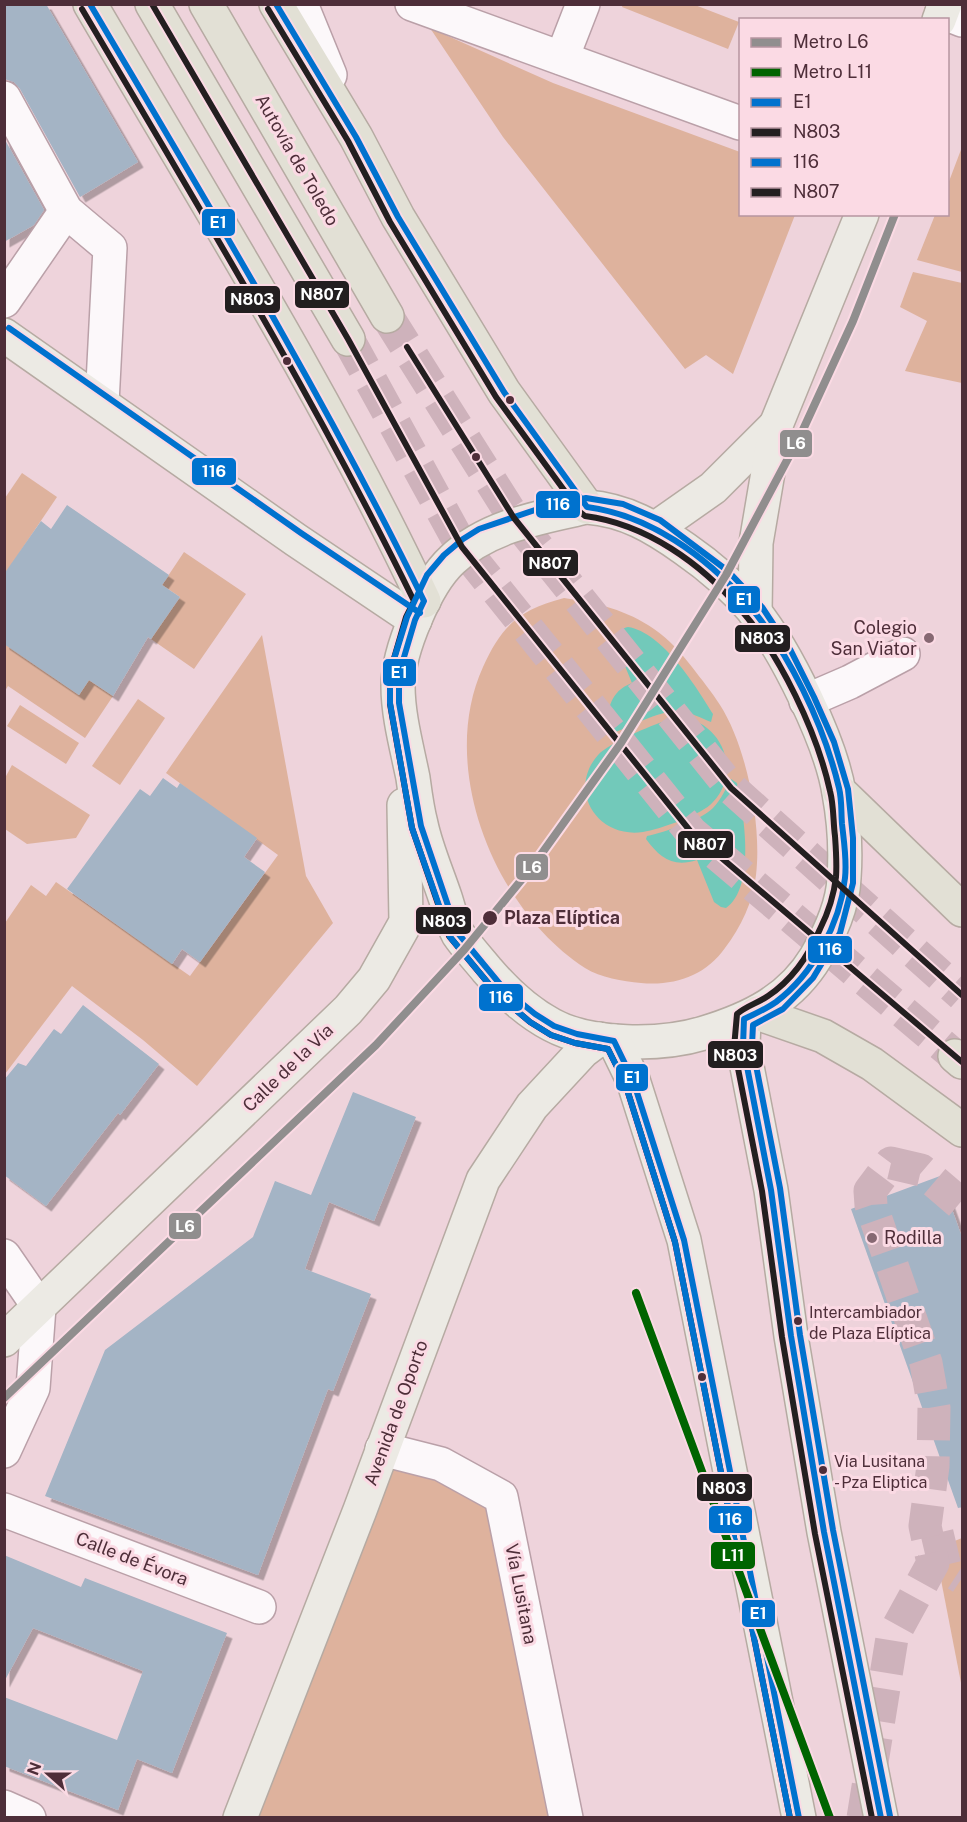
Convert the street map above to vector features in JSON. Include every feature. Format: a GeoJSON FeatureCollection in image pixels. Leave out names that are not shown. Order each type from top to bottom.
{"type":"FeatureCollection","features":[{"type":"Feature","properties":{"kind":"highway"},"geometry":{"type":"LineString","coordinates":[[90,4],[328,411],[385,518],[420,610]]}},
{"type":"Feature","properties":{"kind":"highway"},"geometry":{"type":"LineString","coordinates":[[152,4],[348,339]]}},
{"type":"Feature","properties":{"kind":"highway","name":"Autovía de Toledo"},"geometry":{"type":"LineString","coordinates":[[206,4],[387,316]]}},
{"type":"Feature","properties":{"kind":"highway"},"geometry":{"type":"LineString","coordinates":[[276,4],[356,137],[398,217],[504,392],[587,507]]}},
{"type":"Feature","properties":{"kind":"highway"},"geometry":{"type":"LineString","coordinates":[[839,790],[963,910]]}},
{"type":"Feature","properties":{"kind":"highway"},"geometry":{"type":"LineString","coordinates":[[751,1016],[823,1036],[872,1064],[963,1130]]}},
{"type":"Feature","properties":{"kind":"main road"},"geometry":{"type":"LineString","coordinates":[[755,613],[756,543],[776,425],[861,216]]}},
{"type":"Feature","properties":{"kind":"main road"},"geometry":{"type":"LineString","coordinates":[[4,335],[296,540],[420,610]]}},
{"type":"Feature","properties":{"kind":"main road"},"geometry":{"type":"LineString","coordinates":[[656,528],[713,489],[776,425]]}},
{"type":"Feature","properties":{"kind":"main road"},"geometry":{"type":"LineString","coordinates":[[587,507],[620,513],[656,528],[721,577],[755,613],[783,656],[806,701],[825,745],[839,790],[844,881],[831,931],[807,972],[777,1002],[751,1016],[692,1037],[663,1041],[607,1040],[554,1026],[535,1014],[504,989],[457,932],[421,826],[399,704],[399,674],[420,610],[435,580],[450,561],[483,537],[544,517],[587,507]]}},
{"type":"Feature","properties":{"kind":"main road","name":"Calle de la Vía"},"geometry":{"type":"LineString","coordinates":[[4,1340],[348,1010],[374,979],[406,922],[402,719]]}},
{"type":"Feature","properties":{"kind":"main road"},"geometry":{"type":"LineString","coordinates":[[751,1016],[743,1046],[771,1190],[791,1336],[824,1532],[881,1818]]}},
{"type":"Feature","properties":{"kind":"main road"},"geometry":{"type":"LineString","coordinates":[[607,1040],[633,1080],[684,1240],[799,1818]]}},
{"type":"Feature","properties":{"kind":"main road","name":"Avenida de Oporto"},"geometry":{"type":"LineString","coordinates":[[240,1818],[360,1510],[483,1180],[531,1106],[576,1058],[607,1040]]}},
{"type":"Feature","properties":{"kind":"street"},"geometry":{"type":"LineString","coordinates":[[301,4],[356,137]]}},
{"type":"Feature","properties":{"kind":"street"},"geometry":{"type":"LineString","coordinates":[[412,4],[739,122]]}},
{"type":"Feature","properties":{"kind":"street"},"geometry":{"type":"LineString","coordinates":[[562,58],[583,4]]}},
{"type":"Feature","properties":{"kind":"street"},"geometry":{"type":"LineString","coordinates":[[4,98],[66,211],[110,248],[102,403]]}},
{"type":"Feature","properties":{"kind":"street"},"geometry":{"type":"LineString","coordinates":[[4,301],[66,211]]}},
{"type":"Feature","properties":{"kind":"street"},"geometry":{"type":"LineString","coordinates":[[806,701],[850,682],[903,654]]}},
{"type":"Feature","properties":{"kind":"street"},"geometry":{"type":"LineString","coordinates":[[4,1256],[39,1307],[33,1388],[4,1451]]}},
{"type":"Feature","properties":{"kind":"street","name":"Vía Lusitana"},"geometry":{"type":"LineString","coordinates":[[382,1449],[441,1464],[501,1497],[566,1818]]}},
{"type":"Feature","properties":{"kind":"street","name":"Calle de Évora"},"geometry":{"type":"LineString","coordinates":[[4,1510],[259,1608]]}},
{"type":"Feature","properties":{"kind":"street"},"geometry":{"type":"LineString","coordinates":[[4,1807],[29,1818]]}},
{"type":"Feature","properties":{"kind":"shaded area"},"geometry":{"type":"Polygon","coordinates":[[[623,4],[695,5],[739,22],[728,49],[622,7],[623,4]]]}},
{"type":"Feature","properties":{"kind":"shaded area"},"geometry":{"type":"Polygon","coordinates":[[[430,28],[553,83],[739,152],[739,216],[795,216],[733,374],[706,355],[685,369],[503,137],[430,28]]]}},
{"type":"Feature","properties":{"kind":"shaded area"},"geometry":{"type":"Polygon","coordinates":[[[962,147],[962,272],[917,260],[935,216],[949,216],[949,181],[962,147]]]}},
{"type":"Feature","properties":{"kind":"shaded area"},"geometry":{"type":"Polygon","coordinates":[[[913,272],[962,283],[962,383],[905,371],[927,321],[900,307],[913,272]]]}},
{"type":"Feature","properties":{"kind":"shaded area"},"geometry":{"type":"Polygon","coordinates":[[[22,473],[57,497],[5,574],[5,498],[22,473]]]}},
{"type":"Feature","properties":{"kind":"shaded area"},"geometry":{"type":"Polygon","coordinates":[[[184,552],[246,594],[194,669],[151,639],[180,597],[162,585],[184,552]]]}},
{"type":"Feature","properties":{"kind":"shaded area","name":"Plaza Elíptica"},"geometry":{"type":"Polygon","coordinates":[[[564,598],[622,612],[644,622],[670,642],[720,705],[730,722],[745,764],[757,834],[756,875],[752,895],[736,932],[717,958],[699,972],[677,981],[654,984],[626,981],[605,977],[585,968],[553,943],[525,911],[501,874],[483,834],[471,791],[467,748],[470,707],[483,667],[497,640],[514,621],[535,608],[564,598]]]}},
{"type":"Feature","properties":{"kind":"shaded area"},"geometry":{"type":"Polygon","coordinates":[[[628,627],[641,631],[653,639],[677,662],[713,714],[711,722],[687,713],[671,711],[611,734],[608,733],[611,703],[619,691],[632,683],[618,643],[621,630],[628,627]]]}},
{"type":"Feature","properties":{"kind":"shaded area"},"geometry":{"type":"Polygon","coordinates":[[[262,635],[306,876],[333,923],[197,1086],[143,1040],[72,986],[5,1074],[5,923],[31,885],[46,896],[56,882],[190,976],[278,855],[166,773],[262,635]]]}},
{"type":"Feature","properties":{"kind":"shaded area"},"geometry":{"type":"Polygon","coordinates":[[[5,644],[79,695],[89,680],[113,696],[85,738],[8,686],[5,691],[5,644]]]}},
{"type":"Feature","properties":{"kind":"shaded area"},"geometry":{"type":"Polygon","coordinates":[[[138,699],[165,718],[120,785],[92,766],[138,699]]]}},
{"type":"Feature","properties":{"kind":"shaded area"},"geometry":{"type":"Polygon","coordinates":[[[20,705],[79,743],[66,764],[7,726],[20,705]]]}},
{"type":"Feature","properties":{"kind":"shaded area"},"geometry":{"type":"Polygon","coordinates":[[[675,717],[691,719],[715,735],[726,761],[726,775],[722,789],[708,807],[670,825],[643,832],[627,832],[612,828],[600,820],[586,797],[585,783],[589,769],[598,755],[613,744],[675,717]]]}},
{"type":"Feature","properties":{"kind":"shaded area"},"geometry":{"type":"Polygon","coordinates":[[[12,765],[90,815],[76,838],[27,844],[5,829],[5,778],[12,765]]]}},
{"type":"Feature","properties":{"kind":"shaded area"},"geometry":{"type":"Polygon","coordinates":[[[731,779],[737,783],[740,796],[745,830],[745,868],[735,898],[726,908],[714,902],[697,860],[681,863],[668,860],[646,839],[647,836],[700,817],[713,808],[731,779]]]}},
{"type":"Feature","properties":{"kind":"shaded area"},"geometry":{"type":"Polygon","coordinates":[[[382,1449],[501,1497],[566,1817],[240,1818],[382,1449]]]}},
{"type":"Feature","properties":{"kind":"shaded area"},"geometry":{"type":"Polygon","coordinates":[[[962,1538],[962,1688],[935,1549],[962,1538]]]}},
{"type":"Feature","properties":{"kind":"building"},"geometry":{"type":"Polygon","coordinates":[[[4,4],[46,4],[138,162],[80,197],[20,89],[14,82],[4,79],[4,4]]]}},
{"type":"Feature","properties":{"kind":"building"},"geometry":{"type":"Polygon","coordinates":[[[4,138],[44,210],[34,225],[4,242],[4,138]]]}},
{"type":"Feature","properties":{"kind":"building"},"geometry":{"type":"Polygon","coordinates":[[[67,505],[169,575],[162,585],[180,597],[151,639],[148,637],[113,696],[89,680],[79,695],[4,644],[4,574],[41,521],[51,529],[67,505]]]}},
{"type":"Feature","properties":{"kind":"building"},"geometry":{"type":"Polygon","coordinates":[[[163,778],[177,788],[180,783],[257,838],[244,857],[265,872],[200,962],[182,949],[172,964],[67,889],[140,789],[150,796],[163,778]]]}},
{"type":"Feature","properties":{"kind":"building"},"geometry":{"type":"Polygon","coordinates":[[[83,1005],[159,1064],[46,1206],[4,1175],[4,1080],[18,1063],[26,1066],[54,1029],[61,1034],[83,1005]]]}},
{"type":"Feature","properties":{"kind":"building"},"geometry":{"type":"Polygon","coordinates":[[[353,1092],[416,1117],[374,1221],[329,1202],[305,1269],[371,1294],[333,1391],[328,1389],[258,1575],[45,1496],[105,1350],[253,1237],[275,1181],[311,1195],[353,1092]]]}},
{"type":"Feature","properties":{"kind":"building","name":"Intercambiador de Plaza Elíptica"},"geometry":{"type":"Polygon","coordinates":[[[940,1176],[963,1240],[963,1507],[958,1508],[851,1209],[940,1176]]]}},
{"type":"Feature","properties":{"kind":"building"},"geometry":{"type":"Polygon","coordinates":[[[4,1555],[81,1587],[85,1578],[227,1633],[172,1773],[137,1759],[118,1810],[4,1766],[4,1697],[117,1740],[143,1671],[33,1628],[4,1682],[4,1555]]]}},
{"type":"Feature","properties":{"kind":"tunnel"},"geometry":{"type":"LineString","coordinates":[[387,316],[514,518],[731,788],[962,995]]}},
{"type":"Feature","properties":{"kind":"tunnel"},"geometry":{"type":"LineString","coordinates":[[348,339],[462,547],[691,832],[955,1056]]}},
{"type":"Feature","properties":{"kind":"tunnel"},"geometry":{"type":"LineString","coordinates":[[863,1818],[892,1638],[933,1563],[925,1526],[933,1466],[934,1408],[926,1363],[871,1205],[870,1191],[891,1163],[921,1170],[962,1205]]}},
{"type":"Feature","properties":{"kind":"tunnel"},"geometry":{"type":"LineString","coordinates":[[937,1533],[945,1567],[962,1578]]}},
{"type":"Feature","properties":{"kind":"metro line","name":"L6"},"geometry":{"type":"LineString","coordinates":[[4,1398],[376,1045],[464,950],[532,867],[621,743],[726,575],[801,434],[853,321],[894,216]]}},
{"type":"Feature","properties":{"kind":"metro line","name":"L11"},"geometry":{"type":"LineString","coordinates":[[636,1293],[830,1818]]}},
{"type":"Feature","properties":{"kind":"transit line","name":"E1"},"geometry":{"type":"LineString","coordinates":[[90,4],[305,374],[424,601],[415,620],[399,674],[399,703],[421,826],[457,932],[504,989],[535,1014],[554,1026],[577,1034],[614,1041],[633,1080],[684,1240],[799,1818]]}},
{"type":"Feature","properties":{"kind":"transit line","name":"N807"},"geometry":{"type":"LineString","coordinates":[[152,4],[348,339],[462,547],[691,832],[962,1062]]}},
{"type":"Feature","properties":{"kind":"transit line","name":"E1"},"geometry":{"type":"LineString","coordinates":[[276,4],[356,137],[398,217],[504,392],[587,507],[610,511],[654,528],[695,554],[731,586],[762,622],[791,666],[824,739],[841,797],[845,858],[842,895],[831,930],[813,963],[802,977],[776,1002],[744,1019],[743,1046],[771,1190],[791,1336],[824,1532],[881,1818]]}},
{"type":"Feature","properties":{"kind":"transit line","name":"N803"},"geometry":{"type":"LineString","coordinates":[[82,9],[295,375],[414,601],[406,617],[390,672],[390,704],[412,828],[449,936],[498,995],[530,1022],[551,1035],[575,1043],[608,1049],[625,1083],[675,1242],[790,1818]]}},
{"type":"Feature","properties":{"kind":"transit line","name":"N803"},"geometry":{"type":"LineString","coordinates":[[268,9],[348,141],[390,222],[496,397],[580,512],[585,516],[629,527],[671,548],[725,593],[741,610],[770,649],[795,695],[816,744],[833,808],[836,867],[832,897],[816,939],[792,975],[777,990],[737,1014],[734,1048],[762,1191],[782,1337],[815,1534],[872,1818]]}},
{"type":"Feature","properties":{"kind":"transit line","name":"116"},"geometry":{"type":"LineString","coordinates":[[9,328],[301,533],[420,613]]}},
{"type":"Feature","properties":{"kind":"transit line","name":"N807"},"geometry":{"type":"LineString","coordinates":[[407,347],[514,518],[731,788],[962,995]]}},
{"type":"Feature","properties":{"kind":"transit line","name":"116"},"geometry":{"type":"LineString","coordinates":[[790,1818],[675,1242],[625,1083],[608,1049],[575,1043],[551,1035],[530,1022],[498,995],[450,937],[412,828],[390,703],[390,672],[407,617],[427,575],[444,555],[479,529],[541,508],[586,498],[623,504],[660,520],[728,571],[762,607],[791,651],[814,697],[834,742],[848,789],[853,838],[853,883],[840,933],[813,978],[783,1009],[753,1025],[752,1045],[780,1188],[800,1335],[833,1530],[890,1816]]}},
{"type":"Feature","properties":{"kind":"place","name":"Colegio San Viator"},"geometry":{"type":"Point","coordinates":[929,638]}},
{"type":"Feature","properties":{"kind":"place","name":"Plaza Elíptica"},"geometry":{"type":"Point","coordinates":[490,918]}},
{"type":"Feature","properties":{"kind":"place","name":"Rodilla"},"geometry":{"type":"Point","coordinates":[872,1238]}},
{"type":"Feature","properties":{"kind":"place","name":"Intercambiador de Plaza Elíptica"},"geometry":{"type":"Point","coordinates":[798,1321]}},
{"type":"Feature","properties":{"kind":"place","name":"Via Lusitana - Pza Eliptica"},"geometry":{"type":"Point","coordinates":[823,1470]}}]}
